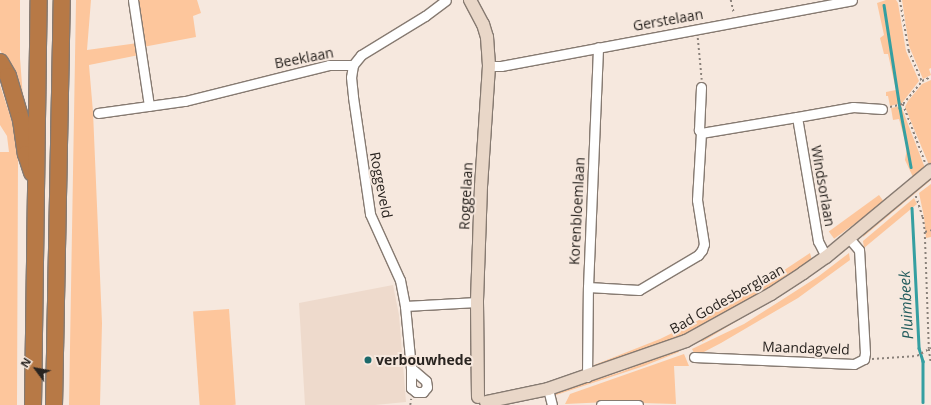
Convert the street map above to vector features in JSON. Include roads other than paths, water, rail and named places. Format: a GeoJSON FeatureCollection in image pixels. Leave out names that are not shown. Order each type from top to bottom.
{"type":"FeatureCollection","features":[{"type":"Feature","properties":{"kind":"highway"},"geometry":{"type":"LineString","coordinates":[[33,405],[39,0]]}},
{"type":"Feature","properties":{"kind":"highway"},"geometry":{"type":"LineString","coordinates":[[54,405],[62,0]]}},
{"type":"Feature","properties":{"kind":"highway"},"geometry":{"type":"LineString","coordinates":[[0,62],[8,76],[21,120],[26,154],[37,186]]}},
{"type":"Feature","properties":{"kind":"street"},"geometry":{"type":"LineString","coordinates":[[133,0],[149,106]]}},
{"type":"Feature","properties":{"kind":"street","name":"Beeklaan"},"geometry":{"type":"LineString","coordinates":[[98,113],[185,100],[329,66],[354,65],[361,55],[425,16],[446,0]]}},
{"type":"Feature","properties":{"kind":"street","name":"Roggelaan"},"geometry":{"type":"LineString","coordinates":[[470,0],[485,31],[489,66],[481,186],[477,302],[480,402]]}},
{"type":"Feature","properties":{"kind":"street","name":"Gerstelaan"},"geometry":{"type":"LineString","coordinates":[[489,66],[501,66],[598,46],[852,0]]}},
{"type":"Feature","properties":{"kind":"street","name":"Korenbloemlaan"},"geometry":{"type":"LineString","coordinates":[[587,377],[588,287],[599,56],[598,46]]}},
{"type":"Feature","properties":{"kind":"street","name":"Roggeveld"},"geometry":{"type":"LineString","coordinates":[[354,65],[351,77],[352,97],[370,214],[400,280],[405,306],[411,368]]}},
{"type":"Feature","properties":{"kind":"street"},"geometry":{"type":"LineString","coordinates":[[588,287],[639,290],[698,255],[702,250],[704,244],[697,200],[701,133],[698,130],[700,87]]}},
{"type":"Feature","properties":{"kind":"street"},"geometry":{"type":"LineString","coordinates":[[701,133],[853,107],[882,109]]}},
{"type":"Feature","properties":{"kind":"street","name":"Windsorlaan"},"geometry":{"type":"LineString","coordinates":[[797,117],[818,241],[826,257]]}},
{"type":"Feature","properties":{"kind":"street","name":"Bad Godesberglaan"},"geometry":{"type":"LineString","coordinates":[[480,402],[548,389],[587,377],[686,341],[771,294],[826,257],[912,184],[930,171]]}},
{"type":"Feature","properties":{"kind":"street","name":"Maandagveld"},"geometry":{"type":"LineString","coordinates":[[694,357],[854,364],[864,360],[865,353],[859,250],[849,238]]}},
{"type":"Feature","properties":{"kind":"street"},"geometry":{"type":"LineString","coordinates":[[405,306],[477,302]]}},
{"type":"Feature","properties":{"kind":"street"},"geometry":{"type":"LineString","coordinates":[[548,389],[552,405]]}},
{"type":"Feature","properties":{"kind":"street"},"geometry":{"type":"LineString","coordinates":[[601,405],[638,405]]}},
{"type":"Feature","properties":{"kind":"waterway","name":"Pluimbeek"},"geometry":{"type":"LineString","coordinates":[[884,5],[911,167]]}},
{"type":"Feature","properties":{"kind":"waterway","name":"Pluimbeek"},"geometry":{"type":"LineString","coordinates":[[912,208],[919,348],[923,361],[923,402]]}},
{"type":"Feature","properties":{"kind":"place","name":"verbouwhede"},"geometry":{"type":"Point","coordinates":[368,360]}}]}
